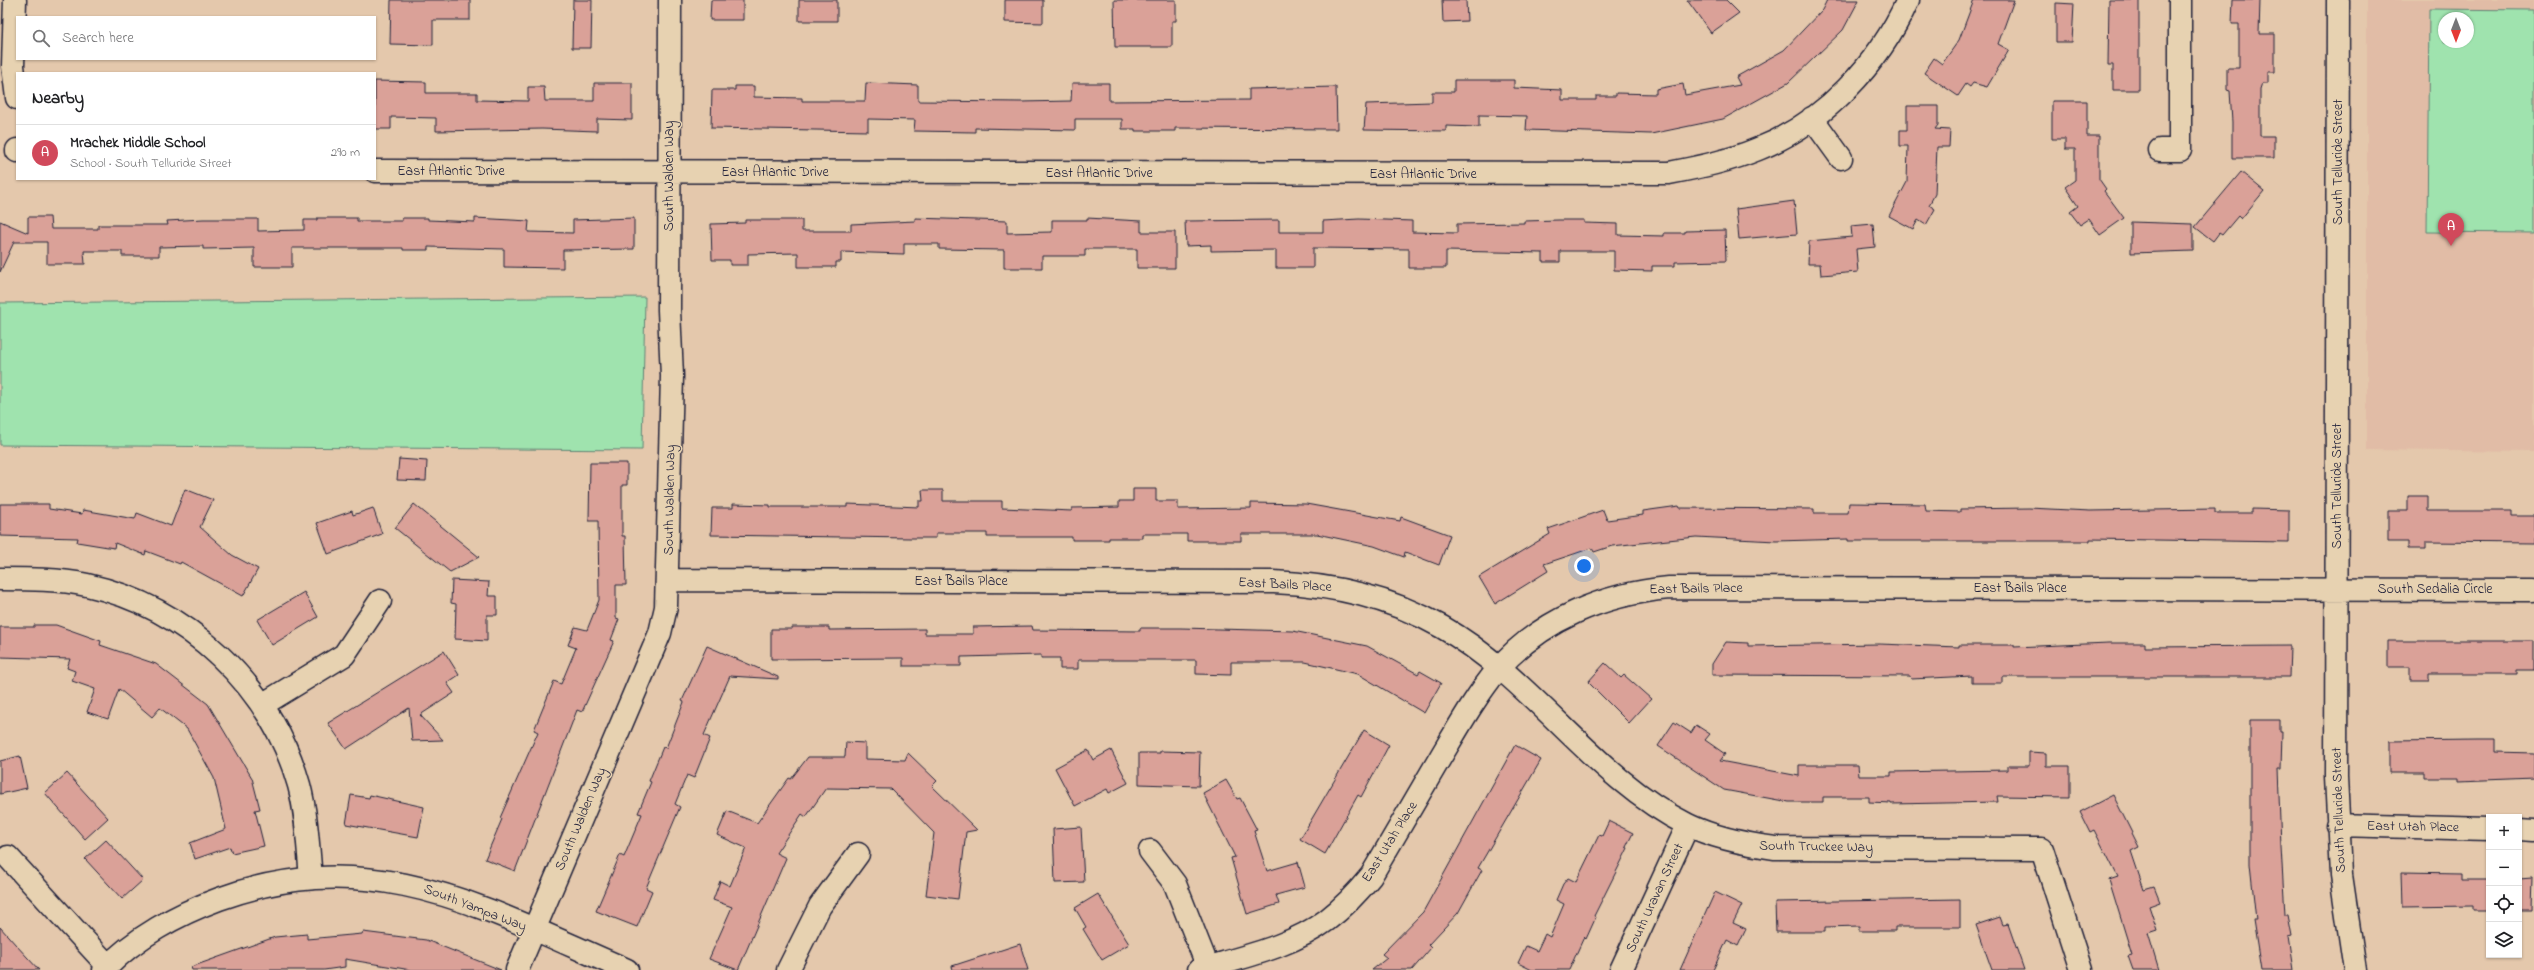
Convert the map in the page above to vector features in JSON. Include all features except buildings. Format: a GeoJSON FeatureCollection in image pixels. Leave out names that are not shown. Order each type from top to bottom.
{"type":"FeatureCollection","features":[{"type":"Feature","properties":{"kind":"street"},"geometry":{"type":"LineString","coordinates":[[15,0],[13,66],[16,90]]}},
{"type":"Feature","properties":{"kind":"street","name":"South Walden Way"},"geometry":{"type":"LineString","coordinates":[[517,970],[660,633],[666,607],[669,580],[672,376],[669,310],[670,0]]}},
{"type":"Feature","properties":{"kind":"street","name":"East Atlantic Drive"},"geometry":{"type":"LineString","coordinates":[[376,171],[1662,173],[1715,164],[1758,149],[1812,118],[1858,77],[1887,40],[1908,0]]}},
{"type":"Feature","properties":{"kind":"street"},"geometry":{"type":"LineString","coordinates":[[2160,150],[2180,150],[2180,0]]}},
{"type":"Feature","properties":{"kind":"street","name":"South Telluride Street"},"geometry":{"type":"LineString","coordinates":[[2338,0],[2337,825],[2347,925],[2355,970]]}},
{"type":"Feature","properties":{"kind":"street"},"geometry":{"type":"LineString","coordinates":[[1812,118],[1841,158]]}},
{"type":"Feature","properties":{"kind":"street"},"geometry":{"type":"LineString","coordinates":[[0,579],[58,580],[87,585],[142,603],[169,616],[205,641],[236,671],[262,705],[284,744],[298,784],[305,813],[311,878]]}},
{"type":"Feature","properties":{"kind":"street","name":"East Bails Place"},"geometry":{"type":"LineString","coordinates":[[669,580],[1310,584],[1344,589],[1411,611],[1442,627],[1499,668],[1517,650],[1548,627],[1582,608],[1606,599],[1650,590],[1669,588],[2337,589]]}},
{"type":"Feature","properties":{"kind":"street","name":"South Sedalia Circle"},"geometry":{"type":"LineString","coordinates":[[2337,589],[2534,590]]}},
{"type":"Feature","properties":{"kind":"street"},"geometry":{"type":"LineString","coordinates":[[262,705],[344,655],[380,601]]}},
{"type":"Feature","properties":{"kind":"street","name":"South Truckee Way"},"geometry":{"type":"LineString","coordinates":[[1499,668],[1628,785],[1658,808],[1688,825],[1720,837],[1750,845],[1775,848],[2042,849],[2081,970]]}},
{"type":"Feature","properties":{"kind":"street","name":"East Utah Place"},"geometry":{"type":"LineString","coordinates":[[1150,851],[1175,884],[1205,969],[1269,949],[1301,936],[1327,920],[1351,900],[1371,876],[1476,699],[1499,668]]}},
{"type":"Feature","properties":{"kind":"street","name":"South Uravan Street"},"geometry":{"type":"LineString","coordinates":[[1621,970],[1688,825]]}},
{"type":"Feature","properties":{"kind":"street","name":"East Utah Place"},"geometry":{"type":"LineString","coordinates":[[2337,825],[2486,829]]}},
{"type":"Feature","properties":{"kind":"street"},"geometry":{"type":"LineString","coordinates":[[2522,829],[2534,830]]}},
{"type":"Feature","properties":{"kind":"street"},"geometry":{"type":"LineString","coordinates":[[788,970],[820,906],[858,854]]}},
{"type":"Feature","properties":{"kind":"street"},"geometry":{"type":"LineString","coordinates":[[8,857],[106,968]]}},
{"type":"Feature","properties":{"kind":"street","name":"South Yampa Way"},"geometry":{"type":"LineString","coordinates":[[106,968],[144,937],[174,918],[207,903],[240,891],[311,878],[364,878],[421,887],[473,904],[534,930]]}},
{"type":"Feature","properties":{"kind":"street"},"geometry":{"type":"LineString","coordinates":[[534,930],[627,970]]}},
{"type":"Feature","properties":{"kind":"shaded area"},"geometry":{"type":"Polygon","coordinates":[[[2367,0],[2534,0],[2534,452],[2367,450],[2367,0]]]}},
{"type":"Feature","properties":{"kind":"green space"},"geometry":{"type":"Polygon","coordinates":[[[2429,9],[2534,10],[2534,233],[2427,232],[2429,9]]]}},
{"type":"Feature","properties":{"kind":"green space"},"geometry":{"type":"Polygon","coordinates":[[[645,297],[642,450],[0,445],[0,303],[645,297]]]}},
{"type":"Feature","properties":{"kind":"place","name":"Mrachek Middle School"},"geometry":{"type":"Point","coordinates":[2451,246]}}]}
